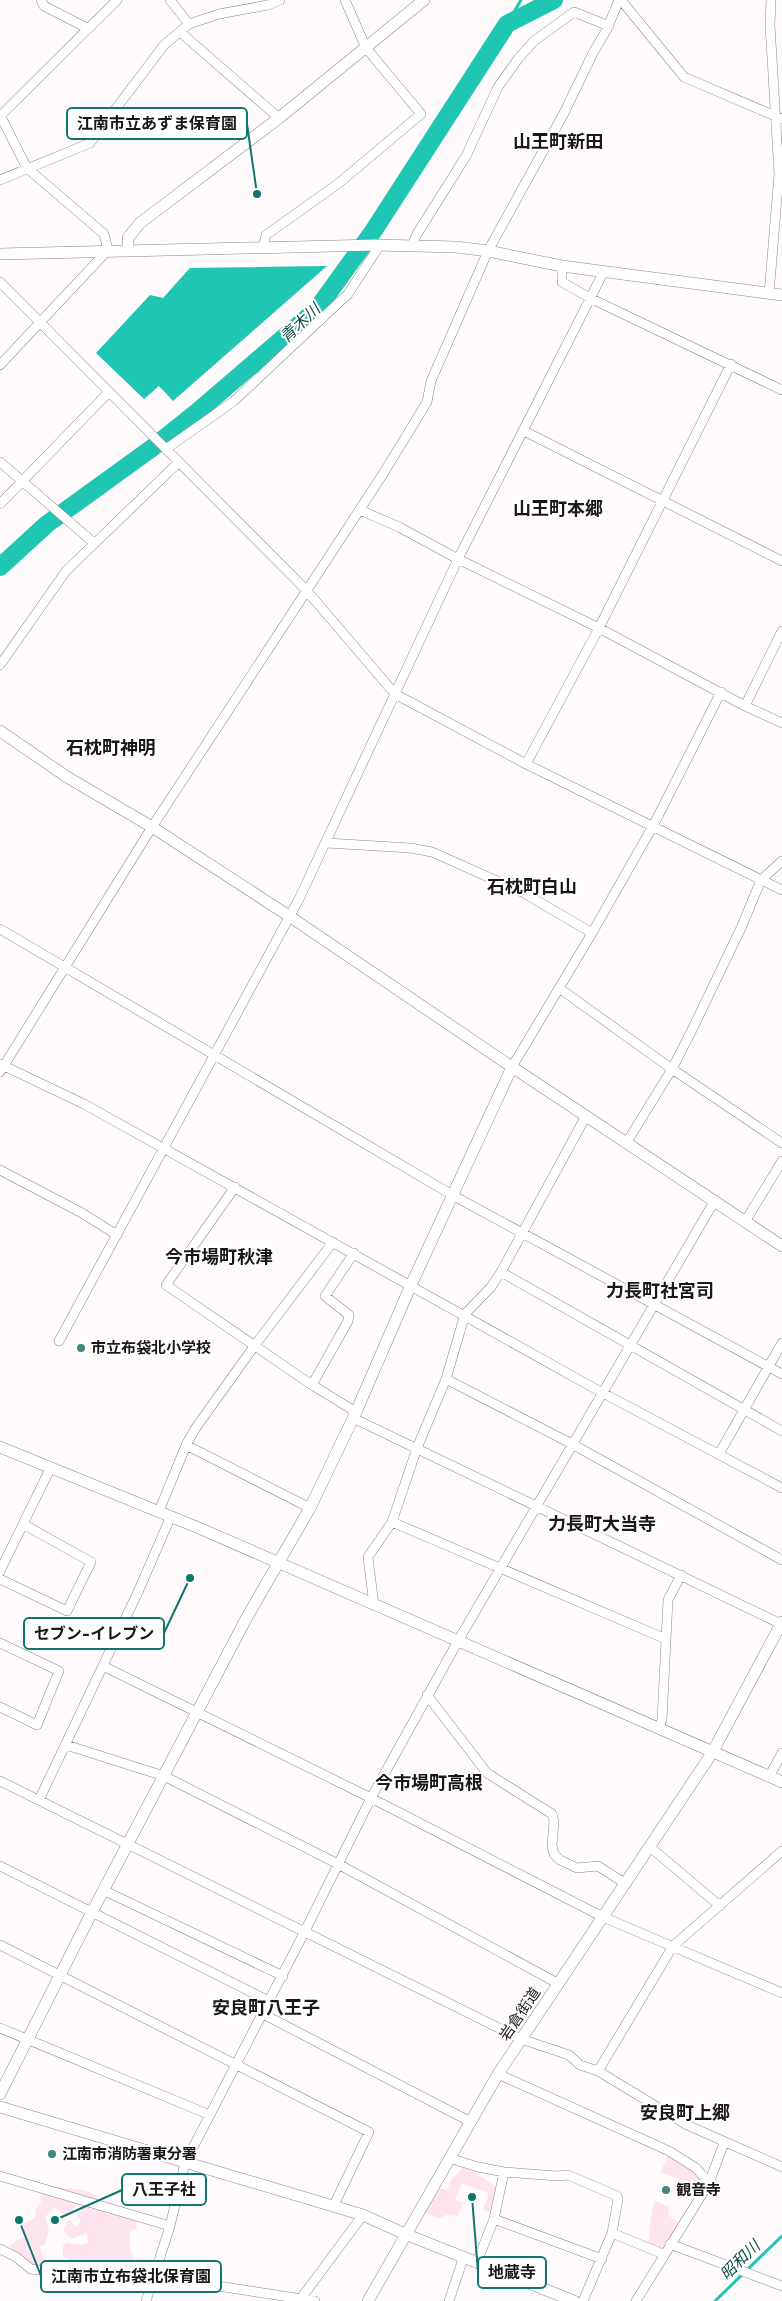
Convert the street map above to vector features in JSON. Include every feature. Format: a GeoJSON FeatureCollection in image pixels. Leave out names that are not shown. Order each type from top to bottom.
{"type":"FeatureCollection","features":[{"type":"Feature","properties":{"kind":"street"},"geometry":{"type":"LineString","coordinates":[[41,0],[44,6],[87,28]]}},
{"type":"Feature","properties":{"kind":"street"},"geometry":{"type":"LineString","coordinates":[[108,250],[104,234],[27,168],[0,116],[117,0]]}},
{"type":"Feature","properties":{"kind":"street"},"geometry":{"type":"LineString","coordinates":[[170,0],[188,24]]}},
{"type":"Feature","properties":{"kind":"street"},"geometry":{"type":"LineString","coordinates":[[0,180],[90,143],[164,45],[188,24],[219,14],[268,5],[280,0]]}},
{"type":"Feature","properties":{"kind":"street"},"geometry":{"type":"LineString","coordinates":[[263,247],[266,235],[339,183],[421,114],[366,48],[345,0]]}},
{"type":"Feature","properties":{"kind":"street"},"geometry":{"type":"LineString","coordinates":[[128,250],[128,238],[140,223],[279,118],[424,0]]}},
{"type":"Feature","properties":{"kind":"street"},"geometry":{"type":"LineString","coordinates":[[779,118],[684,77],[620,0],[609,26],[488,251],[431,380],[427,402],[360,510],[152,827],[66,968],[1,1068],[84,1104],[603,1392],[782,1488]]}},
{"type":"Feature","properties":{"kind":"street"},"geometry":{"type":"LineString","coordinates":[[769,294],[779,174],[779,118],[770,25],[772,0]]}},
{"type":"Feature","properties":{"kind":"street"},"geometry":{"type":"LineString","coordinates":[[412,245],[416,234],[466,156],[498,87],[534,40],[574,12],[609,26]]}},
{"type":"Feature","properties":{"kind":"street"},"geometry":{"type":"LineString","coordinates":[[180,32],[279,118]]}},
{"type":"Feature","properties":{"kind":"street"},"geometry":{"type":"LineString","coordinates":[[161,444],[234,401],[348,294],[377,245]]}},
{"type":"Feature","properties":{"kind":"street"},"geometry":{"type":"LineString","coordinates":[[0,254],[108,250],[412,245],[488,251],[562,266],[782,296]]}},
{"type":"Feature","properties":{"kind":"street"},"geometry":{"type":"LineString","coordinates":[[0,364],[108,250]]}},
{"type":"Feature","properties":{"kind":"street"},"geometry":{"type":"LineString","coordinates":[[562,266],[562,282],[590,298],[782,390]]}},
{"type":"Feature","properties":{"kind":"street"},"geometry":{"type":"LineString","coordinates":[[59,1341],[214,1056],[327,842],[458,559],[604,271]]}},
{"type":"Feature","properties":{"kind":"street"},"geometry":{"type":"LineString","coordinates":[[0,282],[307,591],[395,694],[526,764],[782,890]]}},
{"type":"Feature","properties":{"kind":"street"},"geometry":{"type":"LineString","coordinates":[[526,764],[599,628],[731,364]]}},
{"type":"Feature","properties":{"kind":"street"},"geometry":{"type":"LineString","coordinates":[[0,504],[109,392]]}},
{"type":"Feature","properties":{"kind":"street"},"geometry":{"type":"LineString","coordinates":[[524,431],[782,561]]}},
{"type":"Feature","properties":{"kind":"street"},"geometry":{"type":"LineString","coordinates":[[0,462],[94,543]]}},
{"type":"Feature","properties":{"kind":"street"},"geometry":{"type":"LineString","coordinates":[[0,665],[66,571],[179,462]]}},
{"type":"Feature","properties":{"kind":"street"},"geometry":{"type":"LineString","coordinates":[[360,510],[399,527],[458,559],[599,628],[745,706],[782,723]]}},
{"type":"Feature","properties":{"kind":"street"},"geometry":{"type":"LineString","coordinates":[[745,706],[782,631]]}},
{"type":"Feature","properties":{"kind":"street"},"geometry":{"type":"LineString","coordinates":[[0,2094],[26,2039],[196,1713],[310,1508],[355,1415],[411,1284],[454,1196],[512,1067],[653,826],[721,692]]}},
{"type":"Feature","properties":{"kind":"street"},"geometry":{"type":"LineString","coordinates":[[0,731],[67,777],[152,827],[289,916],[512,1067],[746,1220],[782,1246]]}},
{"type":"Feature","properties":{"kind":"street"},"geometry":{"type":"LineString","coordinates":[[327,842],[410,848],[432,852],[524,893],[592,933]]}},
{"type":"Feature","properties":{"kind":"street"},"geometry":{"type":"LineString","coordinates":[[627,1142],[672,1069],[741,928],[761,880],[782,861]]}},
{"type":"Feature","properties":{"kind":"street"},"geometry":{"type":"LineString","coordinates":[[0,929],[454,1196],[782,1374]]}},
{"type":"Feature","properties":{"kind":"street"},"geometry":{"type":"LineString","coordinates":[[559,988],[672,1069],[782,1143]]}},
{"type":"Feature","properties":{"kind":"street"},"geometry":{"type":"LineString","coordinates":[[374,1605],[368,1557],[392,1522],[417,1448],[446,1379],[464,1314],[491,1287],[501,1272],[524,1234],[586,1116]]}},
{"type":"Feature","properties":{"kind":"street"},"geometry":{"type":"LineString","coordinates":[[746,1220],[782,1161]]}},
{"type":"Feature","properties":{"kind":"street"},"geometry":{"type":"LineString","coordinates":[[0,1170],[117,1235]]}},
{"type":"Feature","properties":{"kind":"street"},"geometry":{"type":"LineString","coordinates":[[235,1187],[166,1285],[355,1415],[417,1448],[681,1575],[781,1628]]}},
{"type":"Feature","properties":{"kind":"street"},"geometry":{"type":"LineString","coordinates":[[146,2301],[170,2226],[185,2163],[263,2014],[371,1798],[458,1641],[715,1200]]}},
{"type":"Feature","properties":{"kind":"street"},"geometry":{"type":"LineString","coordinates":[[159,1511],[186,1445],[195,1429],[255,1345],[333,1242]]}},
{"type":"Feature","properties":{"kind":"street"},"geometry":{"type":"LineString","coordinates":[[312,1385],[348,1321],[348,1315],[325,1296],[354,1253]]}},
{"type":"Feature","properties":{"kind":"street"},"geometry":{"type":"LineString","coordinates":[[501,1272],[782,1431]]}},
{"type":"Feature","properties":{"kind":"street"},"geometry":{"type":"LineString","coordinates":[[719,1454],[782,1343]]}},
{"type":"Feature","properties":{"kind":"street"},"geometry":{"type":"LineString","coordinates":[[446,1379],[572,1444],[782,1560]]}},
{"type":"Feature","properties":{"kind":"street"},"geometry":{"type":"LineString","coordinates":[[186,1445],[310,1508]]}},
{"type":"Feature","properties":{"kind":"street"},"geometry":{"type":"LineString","coordinates":[[0,1447],[171,1516],[782,1782]]}},
{"type":"Feature","properties":{"kind":"street"},"geometry":{"type":"LineString","coordinates":[[0,1571],[51,1467]]}},
{"type":"Feature","properties":{"kind":"street"},"geometry":{"type":"LineString","coordinates":[[39,1800],[103,1666],[171,1516]]}},
{"type":"Feature","properties":{"kind":"street"},"geometry":{"type":"LineString","coordinates":[[392,1522],[666,1639]]}},
{"type":"Feature","properties":{"kind":"street"},"geometry":{"type":"LineString","coordinates":[[0,1579],[67,1611],[91,1562],[23,1524]]}},
{"type":"Feature","properties":{"kind":"street"},"geometry":{"type":"LineString","coordinates":[[658,1729],[662,1720],[668,1600],[681,1575]]}},
{"type":"Feature","properties":{"kind":"street","name":"岩倉街道"},"geometry":{"type":"LineString","coordinates":[[368,2301],[498,2074],[712,1753],[781,1628]]}},
{"type":"Feature","properties":{"kind":"street"},"geometry":{"type":"LineString","coordinates":[[0,1643],[59,1671],[37,1725],[0,1707]]}},
{"type":"Feature","properties":{"kind":"street"},"geometry":{"type":"LineString","coordinates":[[103,1666],[371,1798],[603,1917],[782,1993]]}},
{"type":"Feature","properties":{"kind":"street"},"geometry":{"type":"LineString","coordinates":[[427,1695],[487,1773],[552,1814],[554,1821],[552,1846],[554,1854],[560,1860],[577,1868],[598,1866],[626,1884]]}},
{"type":"Feature","properties":{"kind":"street"},"geometry":{"type":"LineString","coordinates":[[66,1745],[164,1776],[338,1864],[559,1984]]}},
{"type":"Feature","properties":{"kind":"street"},"geometry":{"type":"LineString","coordinates":[[769,1777],[782,1754]]}},
{"type":"Feature","properties":{"kind":"street"},"geometry":{"type":"LineString","coordinates":[[0,1781],[521,2038],[569,2055],[580,2065],[598,2071],[687,2125],[782,2168]]}},
{"type":"Feature","properties":{"kind":"street"},"geometry":{"type":"LineString","coordinates":[[650,1847],[720,1906]]}},
{"type":"Feature","properties":{"kind":"street"},"geometry":{"type":"LineString","coordinates":[[598,2071],[673,1946],[782,1851]]}},
{"type":"Feature","properties":{"kind":"street"},"geometry":{"type":"LineString","coordinates":[[0,1866],[269,2001]]}},
{"type":"Feature","properties":{"kind":"street"},"geometry":{"type":"LineString","coordinates":[[103,1890],[282,1976]]}},
{"type":"Feature","properties":{"kind":"street"},"geometry":{"type":"LineString","coordinates":[[0,1945],[369,2132],[334,2206]]}},
{"type":"Feature","properties":{"kind":"street"},"geometry":{"type":"LineString","coordinates":[[263,2014],[471,2122]]}},
{"type":"Feature","properties":{"kind":"street"},"geometry":{"type":"LineString","coordinates":[[0,2028],[210,2115]]}},
{"type":"Feature","properties":{"kind":"street"},"geometry":{"type":"LineString","coordinates":[[498,2074],[669,2151],[696,2168],[709,2183]]}},
{"type":"Feature","properties":{"kind":"street"},"geometry":{"type":"LineString","coordinates":[[0,2107],[363,2215],[405,2234],[574,2301]]}},
{"type":"Feature","properties":{"kind":"street"},"geometry":{"type":"LineString","coordinates":[[636,2301],[663,2254],[709,2183],[724,2143]]}},
{"type":"Feature","properties":{"kind":"street"},"geometry":{"type":"LineString","coordinates":[[449,2158],[478,2167],[504,2172],[557,2176],[568,2174],[617,2196],[618,2200],[612,2233],[583,2301]]}},
{"type":"Feature","properties":{"kind":"street"},"geometry":{"type":"LineString","coordinates":[[477,2262],[494,2218],[504,2172]]}},
{"type":"Feature","properties":{"kind":"street"},"geometry":{"type":"LineString","coordinates":[[0,2176],[170,2226]]}},
{"type":"Feature","properties":{"kind":"street"},"geometry":{"type":"LineString","coordinates":[[300,2299],[363,2215]]}},
{"type":"Feature","properties":{"kind":"street"},"geometry":{"type":"LineString","coordinates":[[494,2218],[602,2259]]}},
{"type":"Feature","properties":{"kind":"street"},"geometry":{"type":"LineString","coordinates":[[612,2233],[663,2254]]}},
{"type":"Feature","properties":{"kind":"street"},"geometry":{"type":"LineString","coordinates":[[670,2244],[782,2286]]}},
{"type":"Feature","properties":{"kind":"street"},"geometry":{"type":"LineString","coordinates":[[0,2249],[16,2257],[32,2270],[152,2280],[315,2301]]}},
{"type":"Feature","properties":{"kind":"street"},"geometry":{"type":"LineString","coordinates":[[449,2301],[464,2256]]}},
{"type":"Feature","properties":{"kind":"shaded area"},"geometry":{"type":"Polygon","coordinates":[[[327,266],[173,401],[159,386],[144,399],[96,353],[150,295],[163,298],[190,268],[327,266]]]}},
{"type":"Feature","properties":{"kind":"shaded area"},"geometry":{"type":"Polygon","coordinates":[[[669,2151],[709,2183],[703,2193],[689,2183],[661,2172],[669,2151]]]}},
{"type":"Feature","properties":{"kind":"shaded area"},"geometry":{"type":"Polygon","coordinates":[[[463,2168],[476,2173],[497,2187],[492,2214],[483,2210],[489,2193],[462,2184],[455,2200],[463,2203],[458,2216],[446,2215],[440,2219],[424,2212],[437,2188],[447,2190],[451,2180],[463,2168]]]}},
{"type":"Feature","properties":{"kind":"shaded area"},"geometry":{"type":"Polygon","coordinates":[[[45,2186],[83,2190],[96,2196],[103,2212],[110,2215],[112,2209],[134,2215],[137,2228],[130,2232],[130,2248],[135,2266],[132,2269],[116,2267],[119,2272],[115,2280],[61,2270],[58,2263],[70,2259],[63,2257],[63,2246],[67,2243],[81,2245],[88,2242],[87,2233],[71,2239],[63,2230],[69,2219],[77,2227],[81,2219],[76,2215],[83,2209],[77,2205],[73,2212],[66,2217],[55,2207],[45,2217],[49,2230],[45,2245],[40,2246],[42,2255],[52,2265],[49,2270],[30,2265],[21,2260],[10,2245],[23,2237],[24,2223],[35,2218],[36,2209],[41,2202],[40,2188],[45,2186]]]}},
{"type":"Feature","properties":{"kind":"shaded area"},"geometry":{"type":"Polygon","coordinates":[[[655,2201],[669,2207],[668,2215],[679,2223],[661,2250],[648,2244],[652,2210],[655,2201]]]}},
{"type":"Feature","properties":{"kind":"waterway"},"geometry":{"type":"LineString","coordinates":[[507,24],[521,0]]}},
{"type":"Feature","properties":{"kind":"waterway","name":"青木川"},"geometry":{"type":"LineString","coordinates":[[0,567],[47,524],[152,448],[197,412],[317,309],[374,230],[507,24],[554,0]]}},
{"type":"Feature","properties":{"kind":"waterway","name":"昭和川"},"geometry":{"type":"LineString","coordinates":[[715,2301],[782,2236]]}},
{"type":"Feature","properties":{"kind":"place","name":"江南市立あずま保育園"},"geometry":{"type":"Point","coordinates":[257,194]}},
{"type":"Feature","properties":{"kind":"place","name":"市立布袋北小学校"},"geometry":{"type":"Point","coordinates":[81,1348]}},
{"type":"Feature","properties":{"kind":"place","name":"セブン-イレブン"},"geometry":{"type":"Point","coordinates":[190,1578]}},
{"type":"Feature","properties":{"kind":"place","name":"江南市消防署東分署"},"geometry":{"type":"Point","coordinates":[52,2154]}},
{"type":"Feature","properties":{"kind":"place","name":"観音寺"},"geometry":{"type":"Point","coordinates":[666,2190]}},
{"type":"Feature","properties":{"kind":"place","name":"地蔵寺"},"geometry":{"type":"Point","coordinates":[472,2197]}},
{"type":"Feature","properties":{"kind":"place","name":"江南市立布袋北保育園"},"geometry":{"type":"Point","coordinates":[19,2220]}},
{"type":"Feature","properties":{"kind":"place","name":"八王子社"},"geometry":{"type":"Point","coordinates":[55,2220]}},
{"type":"Feature","properties":{"kind":"district","name":"山王町新田"},"geometry":{"type":"Point","coordinates":[558,141]}},
{"type":"Feature","properties":{"kind":"district","name":"山王町本郷"},"geometry":{"type":"Point","coordinates":[558,508]}},
{"type":"Feature","properties":{"kind":"district","name":"石枕町神明"},"geometry":{"type":"Point","coordinates":[111,747]}},
{"type":"Feature","properties":{"kind":"district","name":"石枕町白山"},"geometry":{"type":"Point","coordinates":[532,886]}},
{"type":"Feature","properties":{"kind":"district","name":"今市場町秋津"},"geometry":{"type":"Point","coordinates":[219,1256]}},
{"type":"Feature","properties":{"kind":"district","name":"力長町社宮司"},"geometry":{"type":"Point","coordinates":[660,1290]}},
{"type":"Feature","properties":{"kind":"district","name":"力長町大当寺"},"geometry":{"type":"Point","coordinates":[602,1523]}},
{"type":"Feature","properties":{"kind":"district","name":"今市場町高根"},"geometry":{"type":"Point","coordinates":[429,1782]}},
{"type":"Feature","properties":{"kind":"district","name":"安良町八王子"},"geometry":{"type":"Point","coordinates":[266,2007]}},
{"type":"Feature","properties":{"kind":"district","name":"安良町上郷"},"geometry":{"type":"Point","coordinates":[685,2112]}}]}
